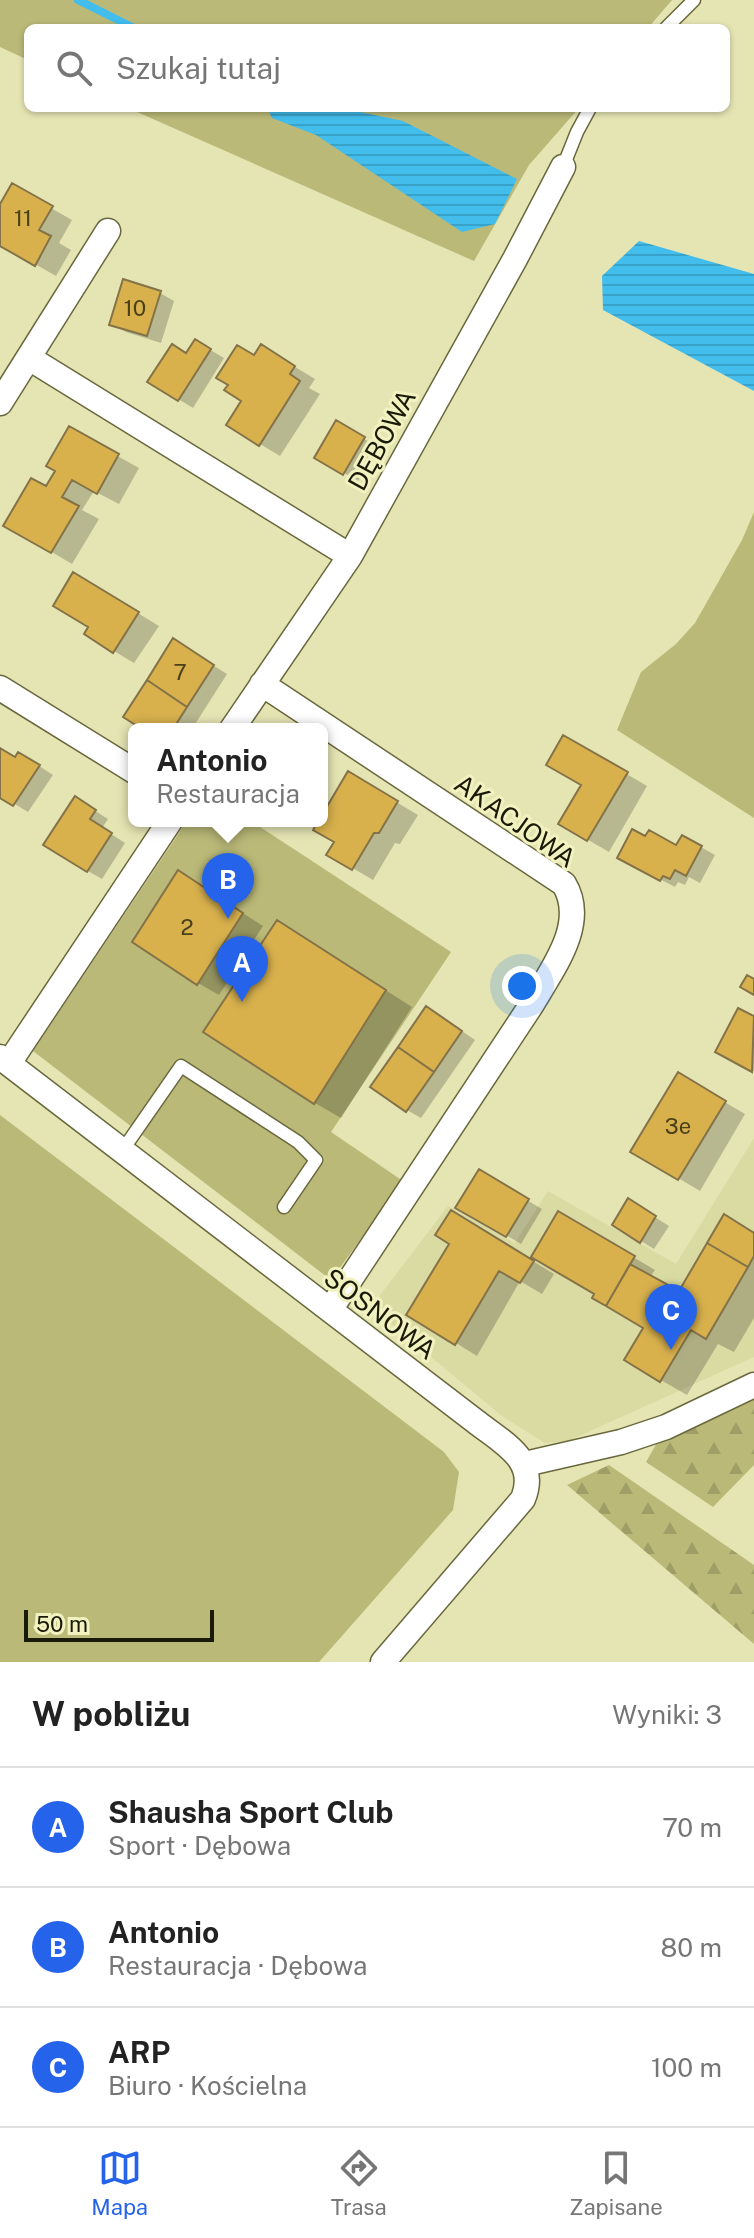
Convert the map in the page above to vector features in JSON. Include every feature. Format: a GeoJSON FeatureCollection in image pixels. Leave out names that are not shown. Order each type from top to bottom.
{"type":"FeatureCollection","features":[{"type":"Feature","properties":{"kind":"street","name":"DĘBOWA"},"geometry":{"type":"LineString","coordinates":[[236,723],[350,556],[521,249],[563,167]]}},
{"type":"Feature","properties":{"kind":"street"},"geometry":{"type":"LineString","coordinates":[[0,403],[108,231]]}},
{"type":"Feature","properties":{"kind":"street"},"geometry":{"type":"LineString","coordinates":[[29,358],[350,556]]}},
{"type":"Feature","properties":{"kind":"street","name":"AKACJOWA"},"geometry":{"type":"LineString","coordinates":[[262,684],[321,723]]}},
{"type":"Feature","properties":{"kind":"street"},"geometry":{"type":"LineString","coordinates":[[0,688],[128,767]]}},
{"type":"Feature","properties":{"kind":"street","name":"AKACJOWA"},"geometry":{"type":"LineString","coordinates":[[328,728],[564,884],[571,896],[573,915],[569,935],[532,1004],[330,1310]]}},
{"type":"Feature","properties":{"kind":"street"},"geometry":{"type":"LineString","coordinates":[[5,1060],[166,827]]}},
{"type":"Feature","properties":{"kind":"street","name":"SOSNOWA"},"geometry":{"type":"LineString","coordinates":[[5,1060],[511,1450],[525,1464]]}},
{"type":"Feature","properties":{"kind":"street"},"geometry":{"type":"LineString","coordinates":[[383,1662],[523,1499],[529,1484],[525,1464],[621,1442],[666,1427],[754,1385]]}},
{"type":"Feature","properties":{"kind":"lane"},"geometry":{"type":"LineString","coordinates":[[670,24],[694,0]]}},
{"type":"Feature","properties":{"kind":"lane"},"geometry":{"type":"LineString","coordinates":[[563,167],[588,112]]}},
{"type":"Feature","properties":{"kind":"lane"},"geometry":{"type":"LineString","coordinates":[[122,1151],[181,1066],[298,1142],[316,1160],[284,1207]]}},
{"type":"Feature","properties":{"kind":"shaded area"},"geometry":{"type":"Polygon","coordinates":[[[754,1138],[754,1357],[568,1441],[545,1443],[502,1416],[371,1307],[448,1206],[515,1243],[548,1191],[676,1264],[754,1138]]]}},
{"type":"Feature","properties":{"kind":"green space"},"geometry":{"type":"Polygon","coordinates":[[[0,0],[672,0],[651,24],[24,24],[24,58],[0,47],[0,0]]]}},
{"type":"Feature","properties":{"kind":"green space"},"geometry":{"type":"Polygon","coordinates":[[[137,112],[575,112],[529,165],[474,261],[137,112]]]}},
{"type":"Feature","properties":{"kind":"green space"},"geometry":{"type":"Polygon","coordinates":[[[754,512],[754,818],[617,730],[641,672],[676,644],[695,623],[742,540],[754,512]]]}},
{"type":"Feature","properties":{"kind":"green space"},"geometry":{"type":"Polygon","coordinates":[[[183,827],[260,827],[451,952],[331,1132],[403,1181],[331,1280],[33,1051],[183,827]]]}},
{"type":"Feature","properties":{"kind":"green space"},"geometry":{"type":"Polygon","coordinates":[[[0,1115],[444,1452],[459,1472],[453,1510],[319,1662],[0,1662],[0,1115]]]}},
{"type":"Feature","properties":{"kind":"green space"},"geometry":{"type":"Polygon","coordinates":[[[754,1385],[754,1465],[713,1507],[646,1462],[666,1427],[754,1385]]]}},
{"type":"Feature","properties":{"kind":"green space"},"geometry":{"type":"Polygon","coordinates":[[[609,1465],[754,1565],[754,1644],[567,1485],[609,1465]]]}},
{"type":"Feature","properties":{"kind":"water"},"geometry":{"type":"Polygon","coordinates":[[[269,112],[360,112],[403,121],[517,179],[495,224],[462,232],[316,135],[272,118],[269,112]]]}},
{"type":"Feature","properties":{"kind":"water"},"geometry":{"type":"Polygon","coordinates":[[[639,241],[754,274],[754,391],[603,310],[602,276],[639,241]]]}},
{"type":"Feature","properties":{"kind":"building"},"geometry":{"type":"Polygon","coordinates":[[[12,183],[53,206],[39,230],[51,236],[35,266],[0,246],[0,204],[12,183]]]}},
{"type":"Feature","properties":{"kind":"building"},"geometry":{"type":"Polygon","coordinates":[[[123,279],[161,291],[147,336],[109,325],[123,279]]]}},
{"type":"Feature","properties":{"kind":"building"},"geometry":{"type":"Polygon","coordinates":[[[195,339],[211,349],[178,401],[147,382],[172,344],[186,353],[195,339]]]}},
{"type":"Feature","properties":{"kind":"building"},"geometry":{"type":"Polygon","coordinates":[[[261,344],[295,366],[290,374],[300,381],[259,446],[226,425],[241,401],[224,390],[228,385],[216,378],[237,345],[254,355],[261,344]]]}},
{"type":"Feature","properties":{"kind":"building"},"geometry":{"type":"Polygon","coordinates":[[[336,420],[365,437],[343,475],[314,458],[336,420]]]}},
{"type":"Feature","properties":{"kind":"building"},"geometry":{"type":"Polygon","coordinates":[[[69,426],[119,454],[97,494],[72,480],[62,497],[79,506],[51,553],[3,526],[31,478],[46,486],[55,471],[46,466],[69,426]]]}},
{"type":"Feature","properties":{"kind":"building"},"geometry":{"type":"Polygon","coordinates":[[[73,572],[139,612],[113,653],[84,634],[88,627],[53,606],[73,572]]]}},
{"type":"Feature","properties":{"kind":"building"},"geometry":{"type":"Polygon","coordinates":[[[173,638],[214,665],[187,707],[147,680],[173,638]]]}},
{"type":"Feature","properties":{"kind":"building"},"geometry":{"type":"Polygon","coordinates":[[[147,680],[187,707],[177,723],[132,723],[123,717],[147,680]]]}},
{"type":"Feature","properties":{"kind":"building"},"geometry":{"type":"Polygon","coordinates":[[[563,735],[628,772],[587,841],[558,824],[581,785],[546,765],[563,735]]]}},
{"type":"Feature","properties":{"kind":"building"},"geometry":{"type":"Polygon","coordinates":[[[0,748],[15,757],[18,752],[40,765],[13,806],[0,798],[0,748]]]}},
{"type":"Feature","properties":{"kind":"building"},"geometry":{"type":"Polygon","coordinates":[[[348,771],[398,801],[352,870],[326,855],[334,842],[313,830],[315,827],[328,827],[328,805],[348,771]]]}},
{"type":"Feature","properties":{"kind":"building"},"geometry":{"type":"Polygon","coordinates":[[[75,796],[96,810],[90,819],[112,833],[87,872],[43,845],[75,796]]]}},
{"type":"Feature","properties":{"kind":"building"},"geometry":{"type":"Polygon","coordinates":[[[632,829],[645,836],[649,830],[676,845],[682,835],[702,846],[686,876],[675,870],[670,879],[663,876],[660,881],[617,858],[632,829]]]}},
{"type":"Feature","properties":{"kind":"building"},"geometry":{"type":"Polygon","coordinates":[[[178,870],[243,913],[197,985],[132,942],[178,870]]]}},
{"type":"Feature","properties":{"kind":"building"},"geometry":{"type":"Polygon","coordinates":[[[277,920],[386,990],[314,1104],[203,1032],[277,920]]]}},
{"type":"Feature","properties":{"kind":"building"},"geometry":{"type":"Polygon","coordinates":[[[747,975],[754,979],[754,995],[740,987],[747,975]]]}},
{"type":"Feature","properties":{"kind":"building"},"geometry":{"type":"Polygon","coordinates":[[[426,1006],[462,1031],[434,1072],[398,1047],[426,1006]]]}},
{"type":"Feature","properties":{"kind":"building"},"geometry":{"type":"Polygon","coordinates":[[[738,1008],[754,1016],[752,1072],[715,1052],[738,1008]]]}},
{"type":"Feature","properties":{"kind":"building"},"geometry":{"type":"Polygon","coordinates":[[[398,1047],[434,1072],[406,1112],[370,1087],[398,1047]]]}},
{"type":"Feature","properties":{"kind":"building"},"geometry":{"type":"Polygon","coordinates":[[[678,1072],[726,1101],[678,1180],[630,1152],[678,1072]]]}},
{"type":"Feature","properties":{"kind":"building"},"geometry":{"type":"Polygon","coordinates":[[[479,1169],[529,1199],[506,1237],[455,1208],[479,1169]]]}},
{"type":"Feature","properties":{"kind":"building"},"geometry":{"type":"Polygon","coordinates":[[[628,1198],[656,1216],[640,1243],[612,1225],[628,1198]]]}},
{"type":"Feature","properties":{"kind":"building"},"geometry":{"type":"Polygon","coordinates":[[[451,1210],[534,1261],[520,1283],[499,1271],[455,1345],[406,1315],[449,1244],[435,1235],[451,1210]]]}},
{"type":"Feature","properties":{"kind":"building"},"geometry":{"type":"Polygon","coordinates":[[[558,1211],[635,1256],[606,1306],[592,1298],[594,1294],[531,1257],[558,1211]]]}},
{"type":"Feature","properties":{"kind":"building"},"geometry":{"type":"Polygon","coordinates":[[[724,1214],[754,1233],[754,1256],[748,1267],[707,1243],[724,1214]]]}},
{"type":"Feature","properties":{"kind":"building"},"geometry":{"type":"Polygon","coordinates":[[[707,1243],[748,1267],[706,1339],[691,1330],[660,1382],[624,1360],[643,1328],[606,1306],[630,1264],[679,1291],[707,1243]]]}},
{"type":"Feature","properties":{"kind":"waterway"},"geometry":{"type":"LineString","coordinates":[[78,0],[126,24]]}},
{"type":"Feature","properties":{"kind":"place","name":"Antonio"},"geometry":{"type":"Point","coordinates":[228,919]}},
{"type":"Feature","properties":{"kind":"place","name":"Shausha Sport Club"},"geometry":{"type":"Point","coordinates":[242,1002]}},
{"type":"Feature","properties":{"kind":"place","name":"ARP"},"geometry":{"type":"Point","coordinates":[671,1350]}}]}
